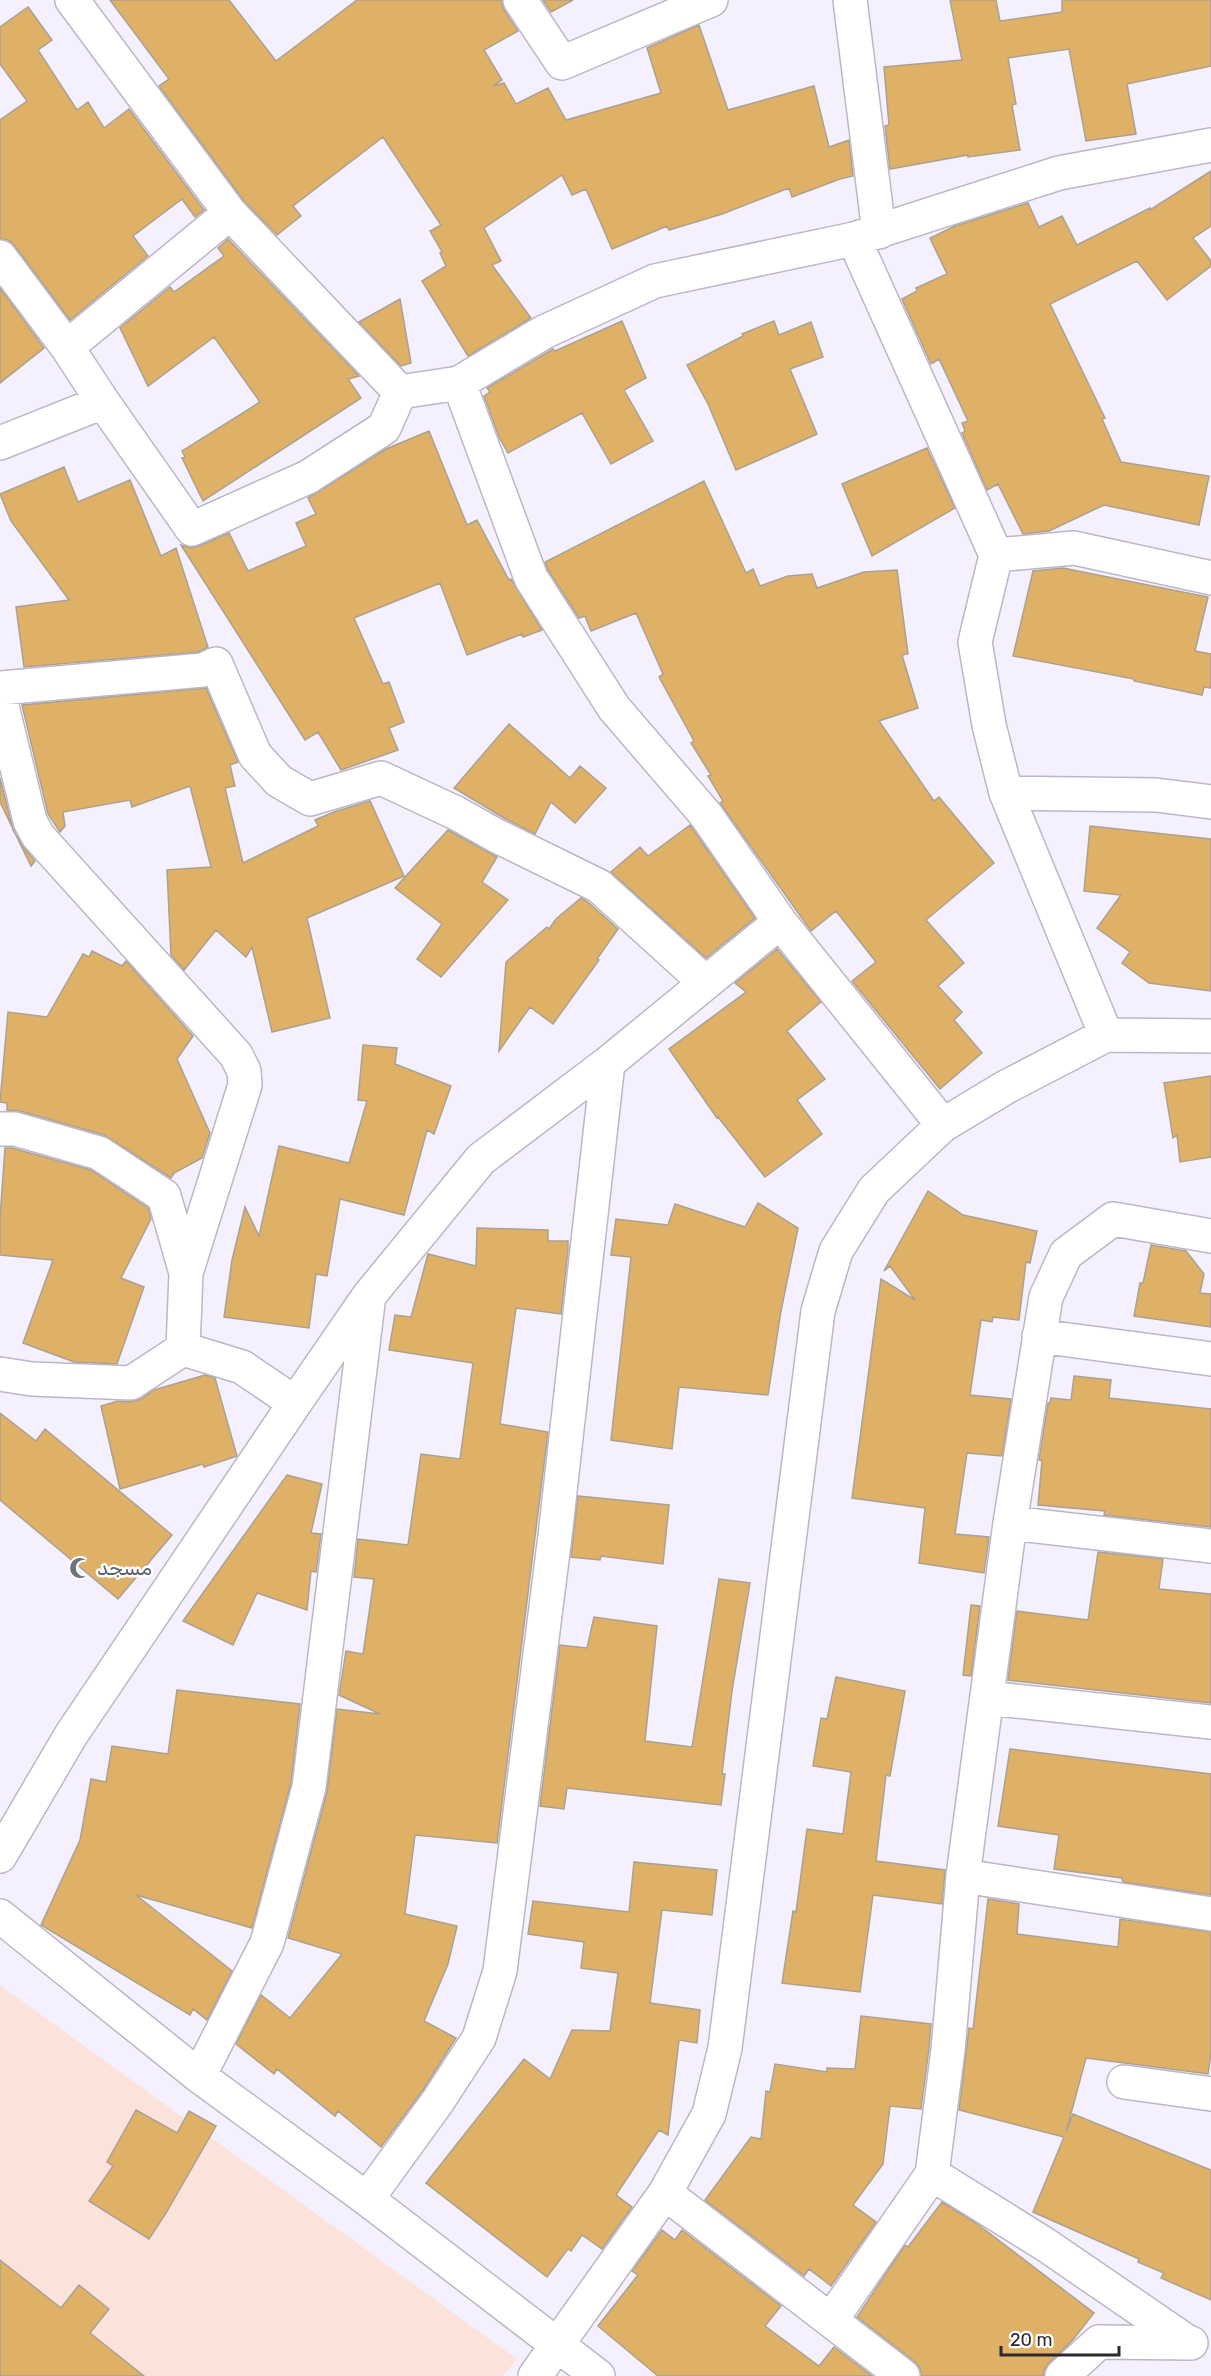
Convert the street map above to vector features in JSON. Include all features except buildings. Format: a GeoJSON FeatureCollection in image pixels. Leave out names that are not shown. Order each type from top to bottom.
{"type":"FeatureCollection","features":[{"type":"Feature","properties":{"kind":"street"},"geometry":{"type":"LineString","coordinates":[[72,0],[230,213],[400,392]]}},
{"type":"Feature","properties":{"kind":"street"},"geometry":{"type":"LineString","coordinates":[[520,0],[562,63],[711,0]]}},
{"type":"Feature","properties":{"kind":"street"},"geometry":{"type":"LineString","coordinates":[[850,0],[867,235],[996,555],[975,642],[989,725],[1006,793],[1106,1035]]}},
{"type":"Feature","properties":{"kind":"street"},"geometry":{"type":"LineString","coordinates":[[400,392],[459,382],[544,332],[655,281],[867,235],[1059,173],[1211,145]]}},
{"type":"Feature","properties":{"kind":"street"},"geometry":{"type":"LineString","coordinates":[[68,347],[230,213]]}},
{"type":"Feature","properties":{"kind":"street"},"geometry":{"type":"LineString","coordinates":[[0,256],[68,347],[103,402],[192,529],[308,477],[384,428],[400,392]]}},
{"type":"Feature","properties":{"kind":"street"},"geometry":{"type":"LineString","coordinates":[[459,382],[531,578],[614,708],[706,815],[780,922],[943,1125]]}},
{"type":"Feature","properties":{"kind":"street"},"geometry":{"type":"LineString","coordinates":[[0,443],[103,402]]}},
{"type":"Feature","properties":{"kind":"street"},"geometry":{"type":"LineString","coordinates":[[996,555],[1074,548],[1211,578]]}},
{"type":"Feature","properties":{"kind":"street"},"geometry":{"type":"LineString","coordinates":[[0,688],[203,670],[216,664],[255,755],[279,781],[310,799],[381,778],[456,813],[495,835],[599,886],[706,983]]}},
{"type":"Feature","properties":{"kind":"street"},"geometry":{"type":"LineString","coordinates":[[0,698],[30,821],[38,836],[236,1055],[243,1071],[245,1085],[186,1273],[183,1349]]}},
{"type":"Feature","properties":{"kind":"street"},"geometry":{"type":"LineString","coordinates":[[1006,793],[1156,795],[1211,802]]}},
{"type":"Feature","properties":{"kind":"street"},"geometry":{"type":"LineString","coordinates":[[0,1856],[71,1735],[295,1403],[369,1298],[481,1159],[608,1063],[780,922]]}},
{"type":"Feature","properties":{"kind":"street"},"geometry":{"type":"LineString","coordinates":[[535,2376],[665,2193],[709,2114],[725,2048],[818,1311],[836,1251],[874,1190],[943,1125],[1006,1088],[1106,1035],[1211,1036]]}},
{"type":"Feature","properties":{"kind":"street"},"geometry":{"type":"LineString","coordinates":[[367,2199],[438,2101],[479,2038],[500,1971],[555,1536],[608,1063]]}},
{"type":"Feature","properties":{"kind":"street"},"geometry":{"type":"LineString","coordinates":[[0,1129],[15,1130],[99,1153],[164,1196],[186,1273]]}},
{"type":"Feature","properties":{"kind":"street"},"geometry":{"type":"LineString","coordinates":[[831,2320],[932,2175],[948,2050],[963,1876],[1010,1523],[1046,1297],[1066,1254],[1113,1219],[1211,1236]]}},
{"type":"Feature","properties":{"kind":"street"},"geometry":{"type":"LineString","coordinates":[[199,2076],[267,1944],[309,1787],[369,1298]]}},
{"type":"Feature","properties":{"kind":"street"},"geometry":{"type":"LineString","coordinates":[[1039,1336],[1211,1359]]}},
{"type":"Feature","properties":{"kind":"street"},"geometry":{"type":"LineString","coordinates":[[0,1374],[32,1379],[131,1383],[183,1349]]}},
{"type":"Feature","properties":{"kind":"street"},"geometry":{"type":"LineString","coordinates":[[183,1349],[242,1367],[295,1403]]}},
{"type":"Feature","properties":{"kind":"street"},"geometry":{"type":"LineString","coordinates":[[1010,1523],[1211,1546]]}},
{"type":"Feature","properties":{"kind":"street"},"geometry":{"type":"LineString","coordinates":[[988,1698],[1211,1722]]}},
{"type":"Feature","properties":{"kind":"street"},"geometry":{"type":"LineString","coordinates":[[963,1876],[1211,1914]]}},
{"type":"Feature","properties":{"kind":"street"},"geometry":{"type":"LineString","coordinates":[[0,1916],[199,2076],[367,2199],[598,2376]]}},
{"type":"Feature","properties":{"kind":"street"},"geometry":{"type":"LineString","coordinates":[[1124,2082],[1211,2094]]}},
{"type":"Feature","properties":{"kind":"street"},"geometry":{"type":"LineString","coordinates":[[932,2175],[1200,2344]]}},
{"type":"Feature","properties":{"kind":"street"},"geometry":{"type":"LineString","coordinates":[[665,2193],[903,2376]]}},
{"type":"Feature","properties":{"kind":"street"},"geometry":{"type":"LineString","coordinates":[[1062,2376],[1099,2342],[1200,2344]]}},
{"type":"Feature","properties":{"kind":"shaded area"},"geometry":{"type":"Polygon","coordinates":[[[0,1985],[517,2359],[503,2376],[0,2376],[0,1985]]]}},
{"type":"Feature","properties":{"kind":"place","name":"مسجد"},"geometry":{"type":"Point","coordinates":[80,1568]}}]}
